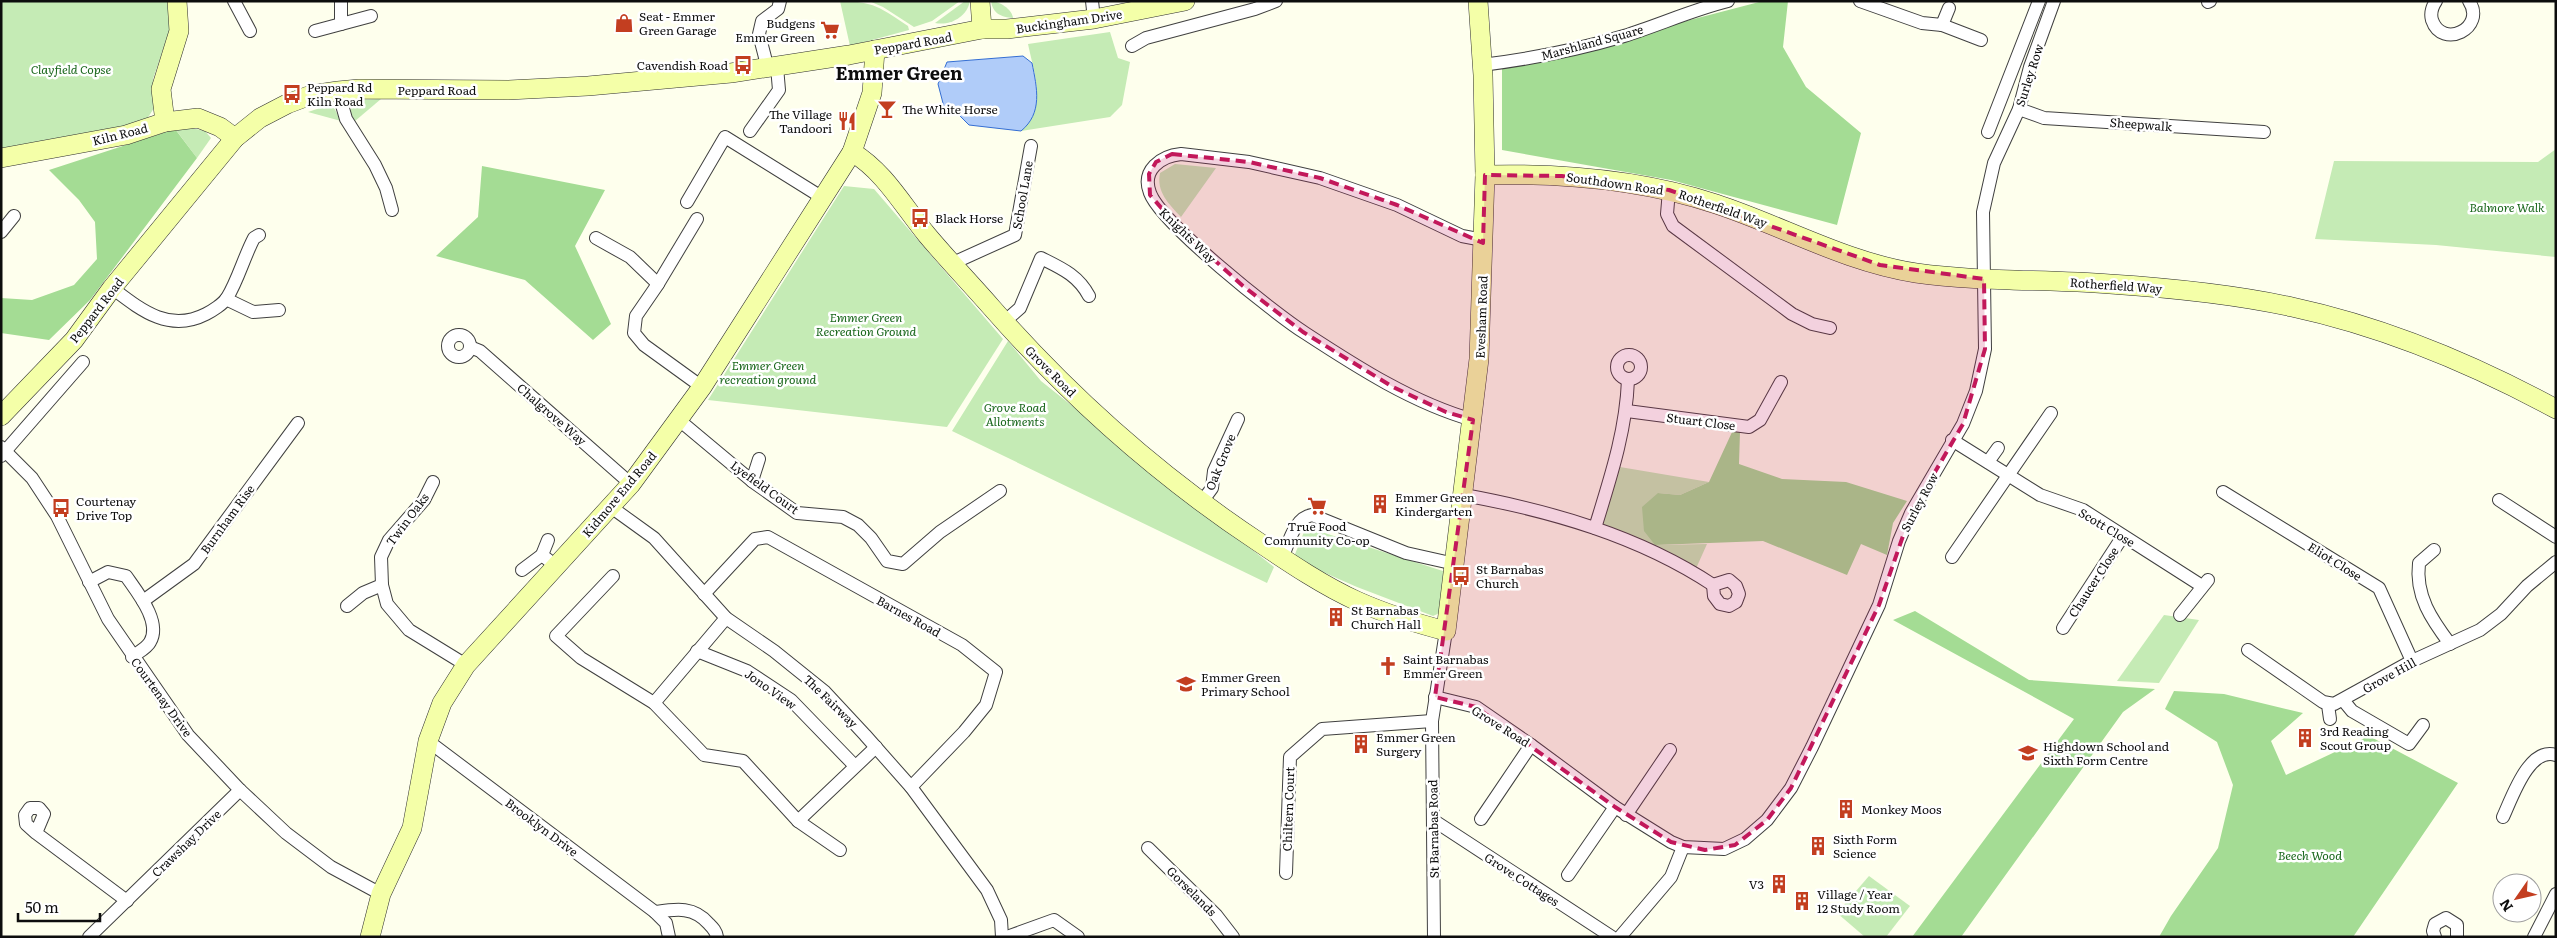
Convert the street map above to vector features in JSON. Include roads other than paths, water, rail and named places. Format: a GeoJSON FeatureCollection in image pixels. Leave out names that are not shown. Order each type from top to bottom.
{"type":"FeatureCollection","features":[{"type":"Feature","properties":{"kind":"street"},"geometry":{"type":"LineString","coordinates":[[165,122],[162,89],[179,31],[177,1]]}},
{"type":"Feature","properties":{"kind":"street"},"geometry":{"type":"LineString","coordinates":[[234,1],[250,31]]}},
{"type":"Feature","properties":{"kind":"street"},"geometry":{"type":"LineString","coordinates":[[340,1],[341,24]]}},
{"type":"Feature","properties":{"kind":"street"},"geometry":{"type":"LineString","coordinates":[[750,132],[779,90],[760,34],[762,21],[778,10],[780,1]]}},
{"type":"Feature","properties":{"kind":"street"},"geometry":{"type":"LineString","coordinates":[[980,1],[982,29]]}},
{"type":"Feature","properties":{"kind":"street","name":"Buckingham Drive"},"geometry":{"type":"LineString","coordinates":[[982,29],[1007,29],[1096,6],[1184,1]]}},
{"type":"Feature","properties":{"kind":"street"},"geometry":{"type":"LineString","coordinates":[[1132,46],[1146,38],[1255,9],[1276,1]]}},
{"type":"Feature","properties":{"kind":"street","name":"Evesham Road"},"geometry":{"type":"LineString","coordinates":[[1446,631],[1479,359],[1485,175],[1478,1]]}},
{"type":"Feature","properties":{"kind":"street","name":"Marshland Square"},"geometry":{"type":"LineString","coordinates":[[1482,64],[1557,53],[1625,36],[1689,12],[1728,1]]}},
{"type":"Feature","properties":{"kind":"street"},"geometry":{"type":"LineString","coordinates":[[1860,1],[1922,23],[1942,25],[1981,40]]}},
{"type":"Feature","properties":{"kind":"street"},"geometry":{"type":"LineString","coordinates":[[1988,132],[2039,1]]}},
{"type":"Feature","properties":{"kind":"street","name":"Surley Row"},"geometry":{"type":"LineString","coordinates":[[1683,847],[1706,850],[1730,847],[1745,839],[1778,807],[1812,747],[1879,605],[1899,540],[1910,513],[1966,416],[1982,367],[1985,348],[1983,212],[1994,163],[2020,106],[2030,67],[2054,1]]}},
{"type":"Feature","properties":{"kind":"street"},"geometry":{"type":"LineString","coordinates":[[2436,1],[2431,14],[2433,22],[2444,34],[2453,35],[2461,33],[2472,22],[2473,14],[2469,1]]}},
{"type":"Feature","properties":{"kind":"street"},"geometry":{"type":"LineString","coordinates":[[1942,25],[1949,8]]}},
{"type":"Feature","properties":{"kind":"street"},"geometry":{"type":"LineString","coordinates":[[315,31],[371,16]]}},
{"type":"Feature","properties":{"kind":"street","name":"Peppard Road"},"geometry":{"type":"LineString","coordinates":[[1,416],[74,340],[112,288],[235,138],[260,118],[286,104],[311,95],[360,89],[508,90],[579,87],[772,68],[982,29]]}},
{"type":"Feature","properties":{"kind":"street","name":"Kidmore End Road"},"geometry":{"type":"LineString","coordinates":[[370,937],[381,894],[412,828],[428,741],[442,703],[466,665],[631,484],[702,387],[852,152],[872,93],[875,50]]}},
{"type":"Feature","properties":{"kind":"street"},"geometry":{"type":"LineString","coordinates":[[338,91],[346,119],[375,165],[386,188],[392,210]]}},
{"type":"Feature","properties":{"kind":"street","name":"Sheepwalk"},"geometry":{"type":"LineString","coordinates":[[2002,96],[2044,118],[2264,132]]}},
{"type":"Feature","properties":{"kind":"street","name":"Kiln Road"},"geometry":{"type":"LineString","coordinates":[[1,158],[126,135],[165,122],[198,118],[220,127],[235,138]]}},
{"type":"Feature","properties":{"kind":"street"},"geometry":{"type":"LineString","coordinates":[[687,202],[726,137],[823,198]]}},
{"type":"Feature","properties":{"kind":"street","name":"School Lane"},"geometry":{"type":"LineString","coordinates":[[952,263],[1015,235],[1031,146]]}},
{"type":"Feature","properties":{"kind":"street","name":"Grove Road"},"geometry":{"type":"LineString","coordinates":[[852,152],[870,163],[880,173],[928,236],[1004,322],[1080,400],[1146,459],[1201,504],[1282,558],[1356,600],[1404,620],[1446,631]]}},
{"type":"Feature","properties":{"kind":"street","name":"Knights Way"},"geometry":{"type":"LineString","coordinates":[[1473,420],[1446,412],[1393,386],[1303,332],[1243,286],[1178,227],[1150,195],[1149,174],[1156,162],[1172,154],[1249,162],[1320,178],[1397,205],[1462,236],[1483,240]]}},
{"type":"Feature","properties":{"kind":"street","name":"Southdown Road"},"geometry":{"type":"LineString","coordinates":[[1485,175],[1562,176],[1669,190],[1667,214],[1673,226],[1792,314],[1812,324],[1830,328]]}},
{"type":"Feature","properties":{"kind":"street","name":"Rotherfield Way"},"geometry":{"type":"LineString","coordinates":[[1669,190],[1756,218],[1845,255],[1916,273],[1984,279],[2109,284],[2240,297],[2293,307],[2415,344],[2478,368],[2556,409]]}},
{"type":"Feature","properties":{"kind":"street"},"geometry":{"type":"LineString","coordinates":[[1,232],[14,216]]}},
{"type":"Feature","properties":{"kind":"street"},"geometry":{"type":"LineString","coordinates":[[697,219],[658,284],[636,316],[634,333],[644,345],[702,387]]}},
{"type":"Feature","properties":{"kind":"street"},"geometry":{"type":"LineString","coordinates":[[112,288],[148,314],[171,322],[195,320],[210,312],[226,299],[254,238],[259,235]]}},
{"type":"Feature","properties":{"kind":"street"},"geometry":{"type":"LineString","coordinates":[[596,238],[630,257],[658,284]]}},
{"type":"Feature","properties":{"kind":"street"},"geometry":{"type":"LineString","coordinates":[[1004,322],[1020,308],[1042,258],[1073,274],[1083,284],[1089,296]]}},
{"type":"Feature","properties":{"kind":"street"},"geometry":{"type":"LineString","coordinates":[[226,299],[253,312],[279,310]]}},
{"type":"Feature","properties":{"kind":"street","name":"Chalgrove Way"},"geometry":{"type":"LineString","coordinates":[[470,347],[480,350],[631,484]]}},
{"type":"Feature","properties":{"kind":"street","name":"Peppard Road"},"geometry":{"type":"LineString","coordinates":[[3,452],[83,362]]}},
{"type":"Feature","properties":{"kind":"street"},"geometry":{"type":"LineString","coordinates":[[1595,528],[1615,463],[1627,411],[1628,380]]}},
{"type":"Feature","properties":{"kind":"street","name":"Stuart Close"},"geometry":{"type":"LineString","coordinates":[[1627,411],[1748,427],[1760,420],[1781,382]]}},
{"type":"Feature","properties":{"kind":"street"},"geometry":{"type":"LineString","coordinates":[[1952,557],[2051,413]]}},
{"type":"Feature","properties":{"kind":"street","name":"Oak Grove"},"geometry":{"type":"LineString","coordinates":[[1201,504],[1212,488],[1214,471],[1238,419]]}},
{"type":"Feature","properties":{"kind":"street","name":"Lyefield Court"},"geometry":{"type":"LineString","coordinates":[[679,420],[752,481],[797,513],[843,517],[864,532],[887,561],[904,564],[940,532],[1000,491]]}},
{"type":"Feature","properties":{"kind":"street","name":"Burnham Rise"},"geometry":{"type":"LineString","coordinates":[[143,601],[194,564],[298,423]]}},
{"type":"Feature","properties":{"kind":"street","name":"Scott Close"},"geometry":{"type":"LineString","coordinates":[[1952,440],[2040,495],[2083,510],[2123,536],[2205,583],[2180,615]]}},
{"type":"Feature","properties":{"kind":"street"},"geometry":{"type":"LineString","coordinates":[[1988,462],[1998,448]]}},
{"type":"Feature","properties":{"kind":"street","name":"Courtenay Drive"},"geometry":{"type":"LineString","coordinates":[[3,452],[32,478],[58,516],[108,619],[132,657],[188,734],[240,790],[286,833],[331,867],[381,894]]}},
{"type":"Feature","properties":{"kind":"street"},"geometry":{"type":"LineString","coordinates":[[752,481],[759,459]]}},
{"type":"Feature","properties":{"kind":"street","name":"Twin Oaks"},"geometry":{"type":"LineString","coordinates":[[433,482],[424,500],[389,540],[381,557],[382,585],[387,604],[409,630],[466,665]]}},
{"type":"Feature","properties":{"kind":"street","name":"Eliot Close"},"geometry":{"type":"LineString","coordinates":[[2223,492],[2379,588],[2412,661]]}},
{"type":"Feature","properties":{"kind":"street"},"geometry":{"type":"LineString","coordinates":[[1464,495],[1523,506],[1595,528],[1658,555],[1713,585]]}},
{"type":"Feature","properties":{"kind":"street"},"geometry":{"type":"LineString","coordinates":[[2499,500],[2556,536]]}},
{"type":"Feature","properties":{"kind":"street","name":"The Fairway"},"geometry":{"type":"LineString","coordinates":[[611,507],[654,538],[726,618],[774,651],[825,692],[876,747],[911,787],[987,890],[1001,920],[1002,937]]}},
{"type":"Feature","properties":{"kind":"street"},"geometry":{"type":"LineString","coordinates":[[1282,558],[1298,524],[1306,516],[1312,516],[1406,553],[1455,564]]}},
{"type":"Feature","properties":{"kind":"street","name":"Chaucer Close"},"geometry":{"type":"LineString","coordinates":[[2063,628],[2123,536]]}},
{"type":"Feature","properties":{"kind":"street","name":"Barnes Road"},"geometry":{"type":"LineString","coordinates":[[704,594],[755,539],[768,538],[962,645],[996,672],[986,705],[964,732],[911,787]]}},
{"type":"Feature","properties":{"kind":"street"},"geometry":{"type":"LineString","coordinates":[[522,570],[542,555],[548,540]]}},
{"type":"Feature","properties":{"kind":"street"},"geometry":{"type":"LineString","coordinates":[[2434,550],[2419,563],[2418,574],[2428,614],[2450,644]]}},
{"type":"Feature","properties":{"kind":"street"},"geometry":{"type":"LineString","coordinates":[[542,555],[557,567]]}},
{"type":"Feature","properties":{"kind":"street","name":"Grove Hill"},"geometry":{"type":"LineString","coordinates":[[2328,705],[2343,700],[2412,661],[2480,630],[2501,614],[2527,586],[2556,562]]}},
{"type":"Feature","properties":{"kind":"street"},"geometry":{"type":"LineString","coordinates":[[89,582],[108,572],[126,576],[143,601],[154,628],[150,643],[132,657]]}},
{"type":"Feature","properties":{"kind":"street"},"geometry":{"type":"LineString","coordinates":[[612,576],[556,636],[581,658],[654,704],[704,755],[743,761],[798,822],[840,850]]}},
{"type":"Feature","properties":{"kind":"street"},"geometry":{"type":"LineString","coordinates":[[347,606],[362,593],[382,585]]}},
{"type":"Feature","properties":{"kind":"street"},"geometry":{"type":"LineString","coordinates":[[654,704],[726,618]]}},
{"type":"Feature","properties":{"kind":"street"},"geometry":{"type":"LineString","coordinates":[[1435,696],[1446,631]]}},
{"type":"Feature","properties":{"kind":"street"},"geometry":{"type":"LineString","coordinates":[[2248,650],[2328,705],[2330,719]]}},
{"type":"Feature","properties":{"kind":"street","name":"Jono View"},"geometry":{"type":"LineString","coordinates":[[698,651],[747,671],[791,700],[855,766]]}},
{"type":"Feature","properties":{"kind":"street","name":"Grove Road"},"geometry":{"type":"LineString","coordinates":[[1435,696],[1476,707],[1531,745],[1614,807],[1671,842],[1683,847]]}},
{"type":"Feature","properties":{"kind":"street","name":"St Barnabas Road"},"geometry":{"type":"LineString","coordinates":[[1434,937],[1432,721],[1435,696]]}},
{"type":"Feature","properties":{"kind":"street"},"geometry":{"type":"LineString","coordinates":[[2343,700],[2352,711],[2409,744],[2423,725]]}},
{"type":"Feature","properties":{"kind":"street","name":"Chiltern Court"},"geometry":{"type":"LineString","coordinates":[[1286,873],[1290,757],[1322,729],[1432,721]]}},
{"type":"Feature","properties":{"kind":"street","name":"Brooklyn Drive"},"geometry":{"type":"LineString","coordinates":[[428,741],[655,912],[666,923],[669,937]]}},
{"type":"Feature","properties":{"kind":"street"},"geometry":{"type":"LineString","coordinates":[[1481,819],[1531,745]]}},
{"type":"Feature","properties":{"kind":"street"},"geometry":{"type":"LineString","coordinates":[[798,822],[876,747]]}},
{"type":"Feature","properties":{"kind":"street"},"geometry":{"type":"LineString","coordinates":[[1626,815],[1670,750]]}},
{"type":"Feature","properties":{"kind":"street"},"geometry":{"type":"LineString","coordinates":[[2503,817],[2536,757],[2542,754],[2556,755]]}},
{"type":"Feature","properties":{"kind":"street","name":"Crawshay Drive"},"geometry":{"type":"LineString","coordinates":[[89,937],[240,790]]}},
{"type":"Feature","properties":{"kind":"street"},"geometry":{"type":"LineString","coordinates":[[1568,875],[1614,807]]}},
{"type":"Feature","properties":{"kind":"street","name":"Grove Cottages"},"geometry":{"type":"LineString","coordinates":[[1433,820],[1612,937]]}},
{"type":"Feature","properties":{"kind":"street"},"geometry":{"type":"LineString","coordinates":[[36,832],[127,901]]}},
{"type":"Feature","properties":{"kind":"street"},"geometry":{"type":"LineString","coordinates":[[1620,937],[1671,877],[1683,847]]}},
{"type":"Feature","properties":{"kind":"street","name":"Gorselands"},"geometry":{"type":"LineString","coordinates":[[1148,848],[1216,915],[1234,937]]}},
{"type":"Feature","properties":{"kind":"street"},"geometry":{"type":"LineString","coordinates":[[2534,937],[2556,894]]}},
{"type":"Feature","properties":{"kind":"street"},"geometry":{"type":"LineString","coordinates":[[655,912],[679,908],[700,913],[716,932],[717,937]]}},
{"type":"Feature","properties":{"kind":"street"},"geometry":{"type":"LineString","coordinates":[[2434,937],[2435,924],[2446,918],[2457,925],[2457,937]]}},
{"type":"Feature","properties":{"kind":"street"},"geometry":{"type":"LineString","coordinates":[[1007,937],[1054,920],[1078,937]]}},
{"type":"Feature","properties":{"kind":"water"},"geometry":{"type":"Polygon","coordinates":[[[1023,56],[1032,63],[1037,100],[1033,116],[1021,131],[969,125],[959,115],[944,107],[938,84],[947,62],[1023,56]]]}},
{"type":"Feature","properties":{"kind":"place","name":"Seat - Emmer Green Garage"},"geometry":{"type":"Point","coordinates":[624,23]}},
{"type":"Feature","properties":{"kind":"place","name":"Budgens Emmer Green"},"geometry":{"type":"Point","coordinates":[830,30]}},
{"type":"Feature","properties":{"kind":"place","name":"Cavendish Road"},"geometry":{"type":"Point","coordinates":[743,65]}},
{"type":"Feature","properties":{"kind":"place","name":"Peppard Rd Kiln Road"},"geometry":{"type":"Point","coordinates":[292,94]}},
{"type":"Feature","properties":{"kind":"place","name":"The White Horse"},"geometry":{"type":"Point","coordinates":[887,109]}},
{"type":"Feature","properties":{"kind":"place","name":"The Village Tandoori"},"geometry":{"type":"Point","coordinates":[847,121]}},
{"type":"Feature","properties":{"kind":"place","name":"Black Horse"},"geometry":{"type":"Point","coordinates":[920,218]}},
{"type":"Feature","properties":{"kind":"place","name":"Emmer Green Kindergarten"},"geometry":{"type":"Point","coordinates":[1380,504]}},
{"type":"Feature","properties":{"kind":"place","name":"True Food Community Co-op"},"geometry":{"type":"Point","coordinates":[1317,506]}},
{"type":"Feature","properties":{"kind":"place","name":"Courtenay Drive Top"},"geometry":{"type":"Point","coordinates":[61,508]}},
{"type":"Feature","properties":{"kind":"place","name":"St Barnabas Church"},"geometry":{"type":"Point","coordinates":[1461,576]}},
{"type":"Feature","properties":{"kind":"place","name":"St Barnabas Church Hall"},"geometry":{"type":"Point","coordinates":[1336,617]}},
{"type":"Feature","properties":{"kind":"place","name":"Saint Barnabas Emmer Green"},"geometry":{"type":"Point","coordinates":[1388,666]}},
{"type":"Feature","properties":{"kind":"place","name":"Emmer Green Primary School"},"geometry":{"type":"Point","coordinates":[1186,684]}},
{"type":"Feature","properties":{"kind":"place","name":"3rd Reading Scout Group"},"geometry":{"type":"Point","coordinates":[2305,738]}},
{"type":"Feature","properties":{"kind":"place","name":"Emmer Green Surgery"},"geometry":{"type":"Point","coordinates":[1361,744]}},
{"type":"Feature","properties":{"kind":"place","name":"Highdown School and Sixth Form Centre"},"geometry":{"type":"Point","coordinates":[2028,753]}},
{"type":"Feature","properties":{"kind":"place","name":"Monkey Moos"},"geometry":{"type":"Point","coordinates":[1846,809]}},
{"type":"Feature","properties":{"kind":"place","name":"Sixth Form Science"},"geometry":{"type":"Point","coordinates":[1818,846]}},
{"type":"Feature","properties":{"kind":"place","name":"V3"},"geometry":{"type":"Point","coordinates":[1779,884]}},
{"type":"Feature","properties":{"kind":"place","name":"Village / Year 12 Study Room"},"geometry":{"type":"Point","coordinates":[1802,901]}},
{"type":"Feature","properties":{"kind":"district","name":"Emmer Green"},"geometry":{"type":"Point","coordinates":[899,72]}},
{"type":"Feature","properties":{"kind":"park label","name":"Clayfield Copse"},"geometry":{"type":"Point","coordinates":[71,69]}},
{"type":"Feature","properties":{"kind":"park label","name":"Balmore Walk"},"geometry":{"type":"Point","coordinates":[2507,207]}},
{"type":"Feature","properties":{"kind":"park label","name":"Emmer Green Recreation Ground"},"geometry":{"type":"Point","coordinates":[866,324]}},
{"type":"Feature","properties":{"kind":"park label","name":"Emmer Green recreation ground"},"geometry":{"type":"Point","coordinates":[768,372]}},
{"type":"Feature","properties":{"kind":"park label","name":"Grove Road Allotments"},"geometry":{"type":"Point","coordinates":[1015,414]}},
{"type":"Feature","properties":{"kind":"park label","name":"Beech Wood"},"geometry":{"type":"Point","coordinates":[2310,855]}}]}
